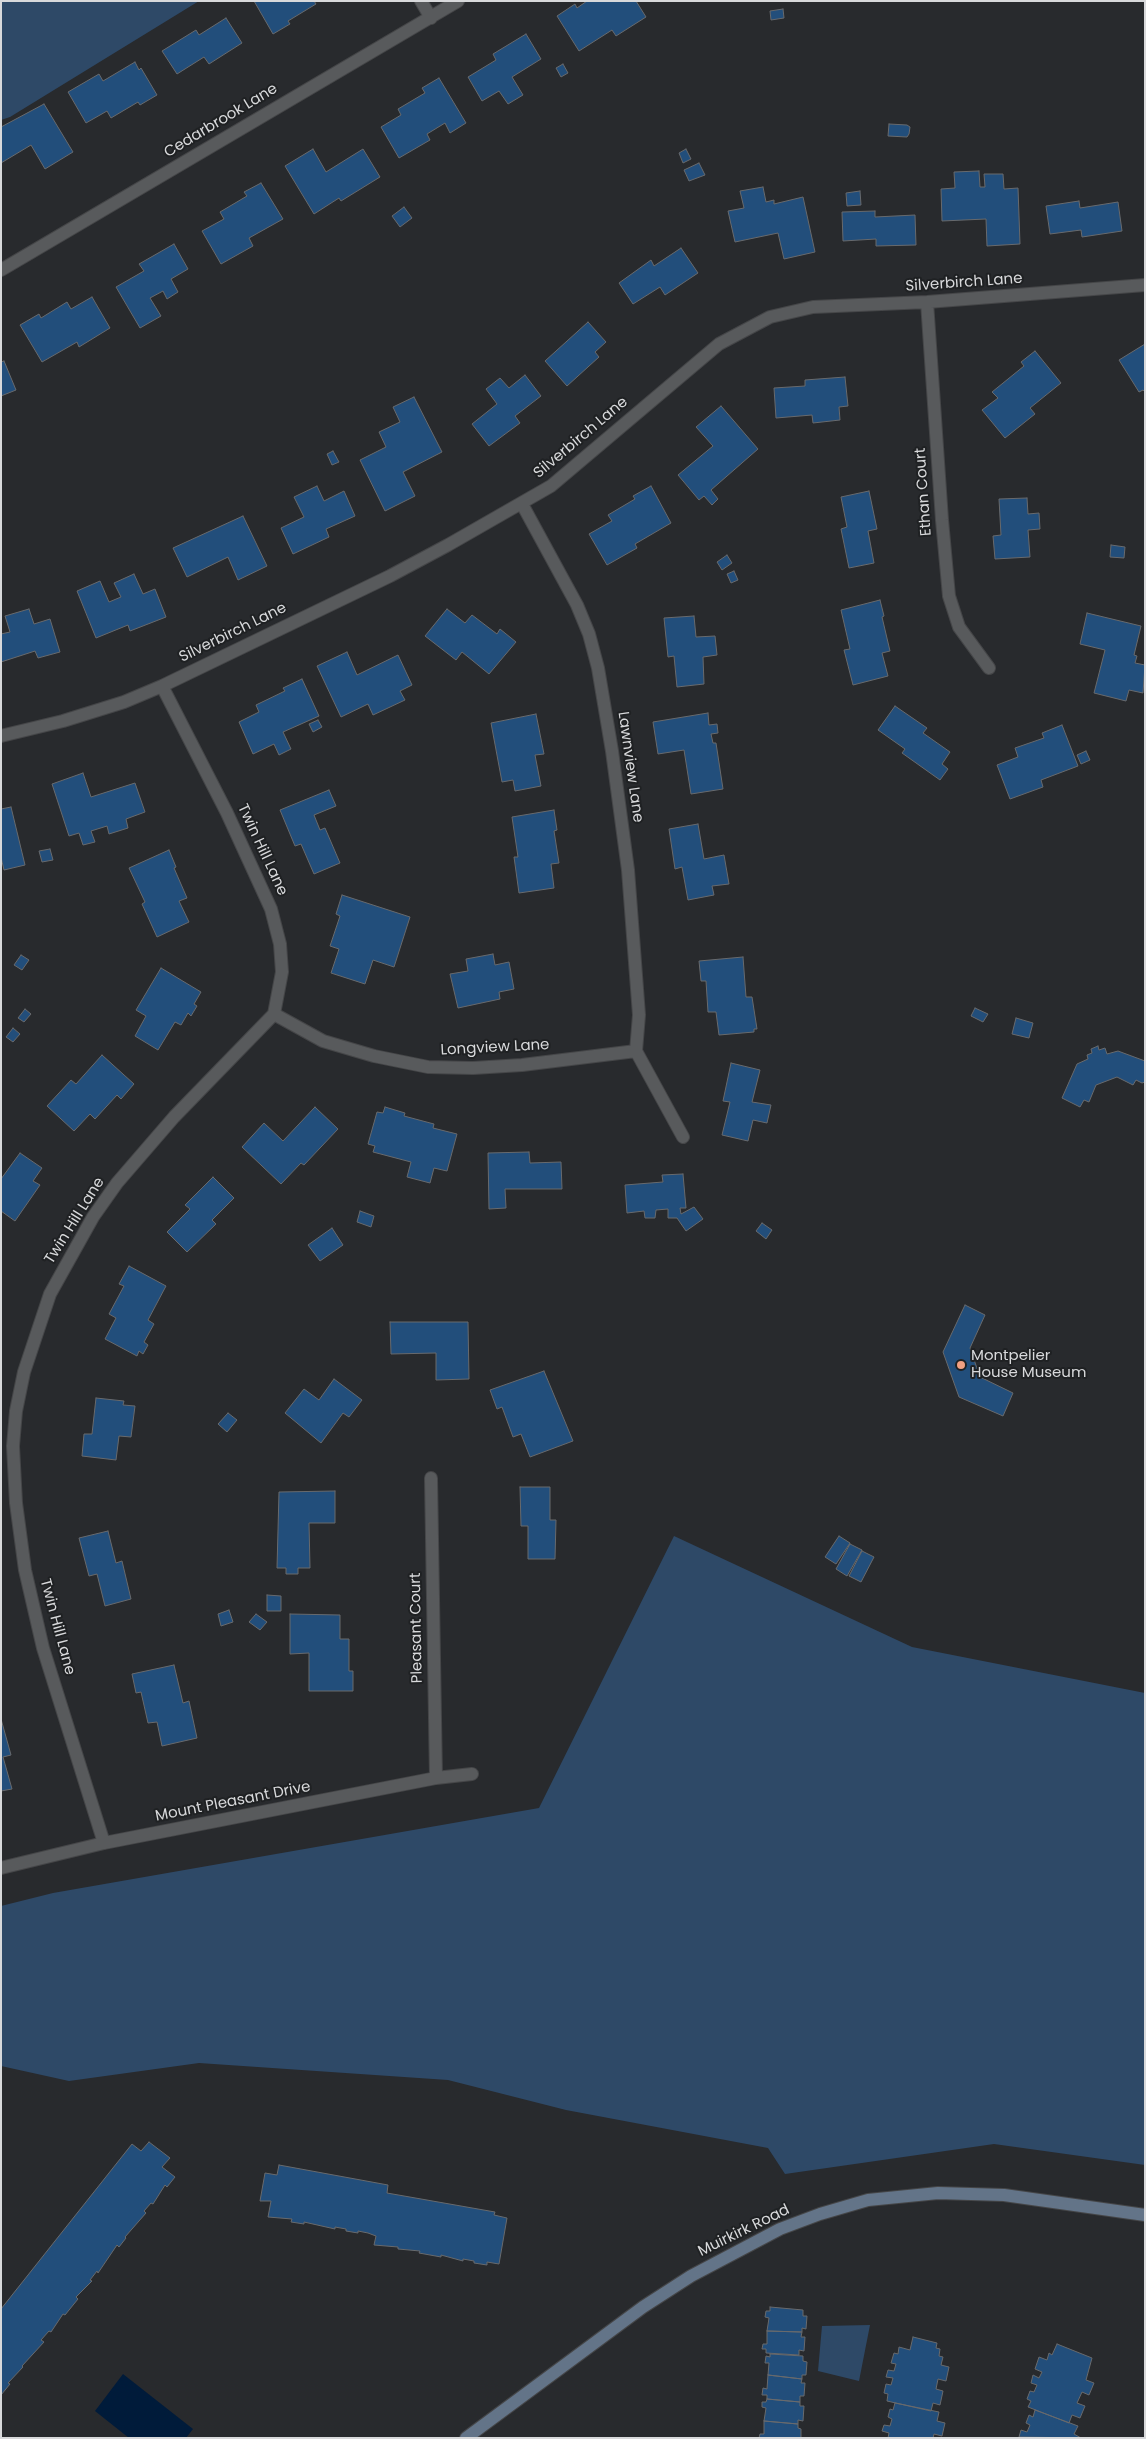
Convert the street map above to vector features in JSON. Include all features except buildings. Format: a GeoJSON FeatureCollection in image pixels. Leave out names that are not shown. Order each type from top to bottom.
{"type":"FeatureCollection","features":[{"type":"Feature","properties":{"kind":"main road","name":"Muirkirk Road"},"geometry":{"type":"LineString","coordinates":[[466,2438],[643,2306],[691,2276],[780,2229],[820,2214],[868,2200],[938,2193],[1004,2194],[1145,2215]]}},
{"type":"Feature","properties":{"kind":"street"},"geometry":{"type":"LineString","coordinates":[[421,1],[431,18]]}},
{"type":"Feature","properties":{"kind":"street","name":"Cedarbrook Lane"},"geometry":{"type":"LineString","coordinates":[[1,270],[458,1]]}},
{"type":"Feature","properties":{"kind":"street","name":"Silverbirch Lane"},"geometry":{"type":"LineString","coordinates":[[1,736],[72,718],[124,702],[162,686],[390,576],[522,504],[572,470],[719,344],[745,328],[770,317],[813,307],[926,302],[1145,285]]}},
{"type":"Feature","properties":{"kind":"street","name":"Ethan Court"},"geometry":{"type":"LineString","coordinates":[[926,302],[949,596],[959,627],[989,668]]}},
{"type":"Feature","properties":{"kind":"street","name":"Lawnview Lane"},"geometry":{"type":"LineString","coordinates":[[522,504],[577,605],[590,634],[598,668],[612,751],[628,870],[639,1015],[636,1052]]}},
{"type":"Feature","properties":{"kind":"street","name":"Twin Hill Lane"},"geometry":{"type":"LineString","coordinates":[[104,1843],[43,1648],[25,1570],[16,1504],[13,1446],[16,1411],[24,1372],[50,1294],[93,1217],[117,1183],[174,1117],[274,1014],[282,972],[280,944],[271,909],[227,813],[162,686]]}},
{"type":"Feature","properties":{"kind":"street","name":"Longview Lane"},"geometry":{"type":"LineString","coordinates":[[274,1014],[323,1041],[374,1056],[428,1067],[473,1068],[522,1065],[636,1052]]}},
{"type":"Feature","properties":{"kind":"street"},"geometry":{"type":"LineString","coordinates":[[636,1052],[683,1137]]}},
{"type":"Feature","properties":{"kind":"street","name":"Pleasant Court"},"geometry":{"type":"LineString","coordinates":[[431,1478],[436,1778]]}},
{"type":"Feature","properties":{"kind":"street","name":"Mount Pleasant Drive"},"geometry":{"type":"LineString","coordinates":[[1,1868],[104,1843],[436,1778],[472,1774]]}},
{"type":"Feature","properties":{"kind":"shaded area"},"geometry":{"type":"Polygon","coordinates":[[[1,1],[199,1],[10,117],[1,120],[1,1]]]}},
{"type":"Feature","properties":{"kind":"shaded area"},"geometry":{"type":"Polygon","coordinates":[[[674,1536],[912,1647],[1145,1693],[1145,2165],[994,2144],[785,2174],[768,2148],[566,2110],[448,2080],[199,2063],[69,2081],[1,2066],[1,1906],[53,1893],[539,1808],[674,1536]]]}},
{"type":"Feature","properties":{"kind":"shaded area"},"geometry":{"type":"Polygon","coordinates":[[[870,2325],[859,2381],[818,2371],[822,2326],[870,2325]]]}},
{"type":"Feature","properties":{"kind":"shaded area"},"geometry":{"type":"Polygon","coordinates":[[[123,2374],[193,2429],[186,2438],[129,2438],[95,2411],[123,2374]]]}},
{"type":"Feature","properties":{"kind":"place","name":"Montpelier House Museum"},"geometry":{"type":"Point","coordinates":[961,1365]}}]}
